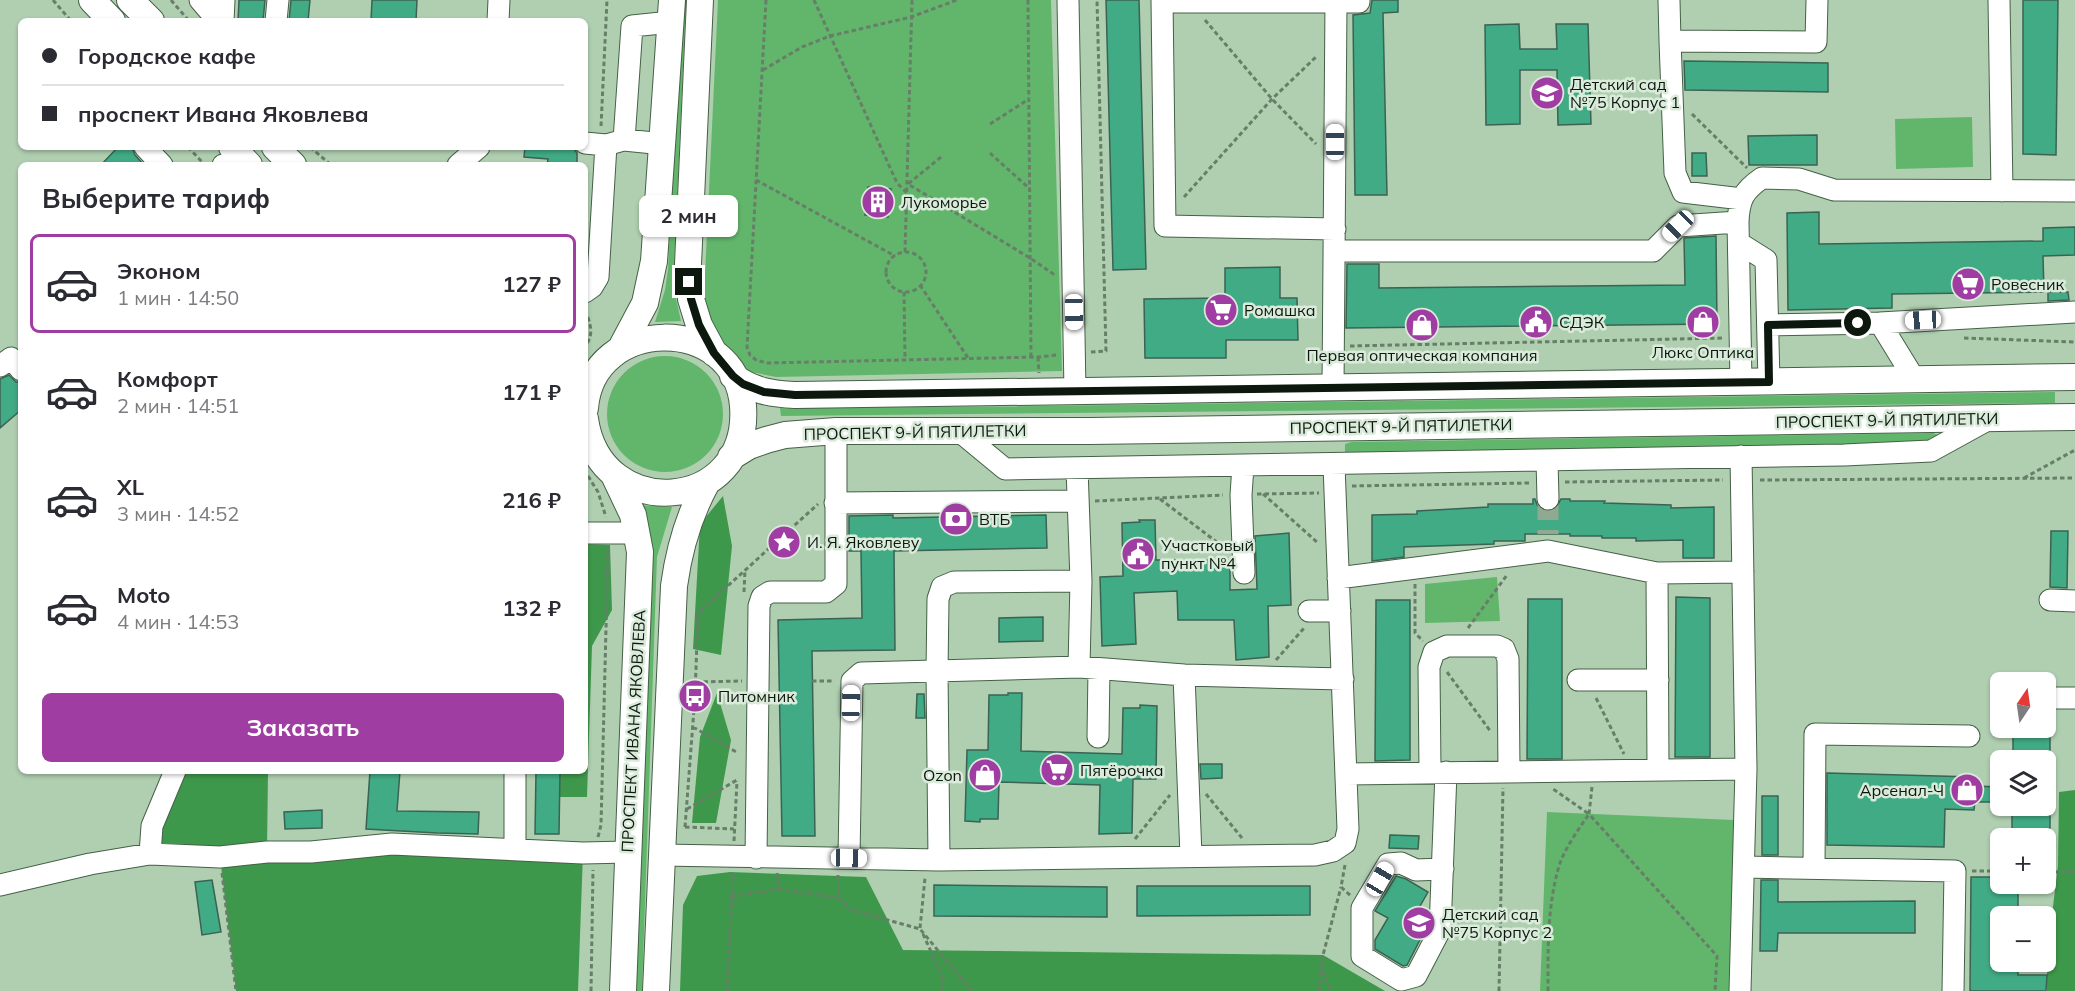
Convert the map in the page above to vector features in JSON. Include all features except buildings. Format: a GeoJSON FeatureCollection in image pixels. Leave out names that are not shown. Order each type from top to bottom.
{"type":"FeatureCollection","features":[{"type":"Feature","properties":{"kind":"main road"},"geometry":{"type":"LineString","coordinates":[[130,0],[148,18]]}},
{"type":"Feature","properties":{"kind":"main road"},"geometry":{"type":"LineString","coordinates":[[700,0],[688,264],[691,299],[699,325],[714,353],[733,376],[743,384],[764,392],[795,395],[2075,377]]}},
{"type":"Feature","properties":{"kind":"main road"},"geometry":{"type":"LineString","coordinates":[[621,348],[645,303],[651,283],[664,144],[672,11]]}},
{"type":"Feature","properties":{"kind":"main road"},"geometry":{"type":"LineString","coordinates":[[278,150],[291,162]]}},
{"type":"Feature","properties":{"kind":"main road"},"geometry":{"type":"LineString","coordinates":[[588,394],[591,373],[621,348],[639,341],[659,337],[680,338],[699,343],[714,353]]}},
{"type":"Feature","properties":{"kind":"main road"},"geometry":{"type":"LineString","coordinates":[[589,457],[614,476],[647,491],[663,493],[685,491],[706,484],[731,457],[742,426],[741,392],[733,376]]}},
{"type":"Feature","properties":{"kind":"main road","name":"ПРОСПЕКТ 9-Й ПЯТИЛЕТКИ"},"geometry":{"type":"LineString","coordinates":[[731,457],[749,446],[785,435],[836,431],[2075,417]]}},
{"type":"Feature","properties":{"kind":"main road","name":"ПРОСПЕКТ ИВАНА ЯКОВЛЕВА"},"geometry":{"type":"LineString","coordinates":[[614,476],[626,496],[638,533],[640,575],[622,991]]}},
{"type":"Feature","properties":{"kind":"main road","name":"ПРОСПЕКТ ИВАНА ЯКОВЛЕВА"},"geometry":{"type":"LineString","coordinates":[[656,991],[674,586],[685,529],[706,484]]}},
{"type":"Feature","properties":{"kind":"street"},"geometry":{"type":"LineString","coordinates":[[200,0],[215,18]]}},
{"type":"Feature","properties":{"kind":"street"},"geometry":{"type":"LineString","coordinates":[[224,0],[224,18]]}},
{"type":"Feature","properties":{"kind":"street"},"geometry":{"type":"LineString","coordinates":[[276,18],[278,0]]}},
{"type":"Feature","properties":{"kind":"street"},"geometry":{"type":"LineString","coordinates":[[498,18],[499,0]]}},
{"type":"Feature","properties":{"kind":"street"},"geometry":{"type":"LineString","coordinates":[[1068,0],[1075,391]]}},
{"type":"Feature","properties":{"kind":"street"},"geometry":{"type":"LineString","coordinates":[[1335,229],[1165,226],[1162,1],[1359,2],[1359,0]]}},
{"type":"Feature","properties":{"kind":"street"},"geometry":{"type":"LineString","coordinates":[[1670,0],[1675,173],[1683,192],[1742,199]]}},
{"type":"Feature","properties":{"kind":"street"},"geometry":{"type":"LineString","coordinates":[[1670,41],[1816,42],[1816,0]]}},
{"type":"Feature","properties":{"kind":"street"},"geometry":{"type":"LineString","coordinates":[[1999,0],[2002,191]]}},
{"type":"Feature","properties":{"kind":"street"},"geometry":{"type":"LineString","coordinates":[[1333,388],[1336,2]]}},
{"type":"Feature","properties":{"kind":"street"},"geometry":{"type":"LineString","coordinates":[[588,290],[598,277],[605,143],[632,26],[672,11]]}},
{"type":"Feature","properties":{"kind":"street"},"geometry":{"type":"LineString","coordinates":[[605,143],[664,144]]}},
{"type":"Feature","properties":{"kind":"street"},"geometry":{"type":"LineString","coordinates":[[147,150],[159,162]]}},
{"type":"Feature","properties":{"kind":"street"},"geometry":{"type":"LineString","coordinates":[[462,162],[476,150]]}},
{"type":"Feature","properties":{"kind":"street"},"geometry":{"type":"LineString","coordinates":[[1741,382],[1739,205],[1749,189],[1762,178],[1799,179],[1834,190],[2075,191]]}},
{"type":"Feature","properties":{"kind":"street"},"geometry":{"type":"LineString","coordinates":[[1335,250],[1653,251],[1678,226],[1738,233],[1766,260],[1769,382]]}},
{"type":"Feature","properties":{"kind":"street"},"geometry":{"type":"LineString","coordinates":[[1768,325],[2075,312]]}},
{"type":"Feature","properties":{"kind":"street"},"geometry":{"type":"LineString","coordinates":[[1880,322],[1915,380]]}},
{"type":"Feature","properties":{"kind":"street"},"geometry":{"type":"LineString","coordinates":[[0,366],[11,358],[18,366]]}},
{"type":"Feature","properties":{"kind":"street"},"geometry":{"type":"LineString","coordinates":[[959,431],[1005,469],[1334,465],[1931,451],[1991,418]]}},
{"type":"Feature","properties":{"kind":"street"},"geometry":{"type":"LineString","coordinates":[[765,857],[746,678],[762,597],[770,592],[826,592],[836,584],[836,431]]}},
{"type":"Feature","properties":{"kind":"street"},"geometry":{"type":"LineString","coordinates":[[1740,991],[1746,769],[1741,456]]}},
{"type":"Feature","properties":{"kind":"street"},"geometry":{"type":"LineString","coordinates":[[1547,460],[1548,491]]}},
{"type":"Feature","properties":{"kind":"street"},"geometry":{"type":"LineString","coordinates":[[661,855],[932,860],[1315,855],[1333,851],[1345,843],[1348,829],[1334,465]]}},
{"type":"Feature","properties":{"kind":"street"},"geometry":{"type":"LineString","coordinates":[[1243,466],[1241,495],[1244,567]]}},
{"type":"Feature","properties":{"kind":"street"},"geometry":{"type":"LineString","coordinates":[[1077,468],[1081,581],[1098,737]]}},
{"type":"Feature","properties":{"kind":"street"},"geometry":{"type":"LineString","coordinates":[[835,503],[1078,501]]}},
{"type":"Feature","properties":{"kind":"street"},"geometry":{"type":"LineString","coordinates":[[588,533],[638,533]]}},
{"type":"Feature","properties":{"kind":"street"},"geometry":{"type":"LineString","coordinates":[[1338,569],[1415,568],[1523,554],[1548,542],[1657,573],[1743,572]]}},
{"type":"Feature","properties":{"kind":"street"},"geometry":{"type":"LineString","coordinates":[[1657,573],[1658,770]]}},
{"type":"Feature","properties":{"kind":"street"},"geometry":{"type":"LineString","coordinates":[[932,860],[938,599],[942,587],[954,582],[1081,581]]}},
{"type":"Feature","properties":{"kind":"street"},"geometry":{"type":"LineString","coordinates":[[2050,600],[2075,601]]}},
{"type":"Feature","properties":{"kind":"street"},"geometry":{"type":"LineString","coordinates":[[1313,611],[1340,611]]}},
{"type":"Feature","properties":{"kind":"street"},"geometry":{"type":"LineString","coordinates":[[1443,869],[1416,870],[1401,863],[1388,864],[1362,908],[1362,956],[1401,980],[1416,976],[1440,930],[1443,869],[1429,667],[1434,652],[1447,646],[1497,646],[1504,649],[1508,659],[1512,768]]}},
{"type":"Feature","properties":{"kind":"street"},"geometry":{"type":"LineString","coordinates":[[843,858],[852,681],[861,673],[1089,668],[1184,675],[1343,679]]}},
{"type":"Feature","properties":{"kind":"street"},"geometry":{"type":"LineString","coordinates":[[1184,675],[1191,856]]}},
{"type":"Feature","properties":{"kind":"street"},"geometry":{"type":"LineString","coordinates":[[1583,680],[1658,680]]}},
{"type":"Feature","properties":{"kind":"street"},"geometry":{"type":"LineString","coordinates":[[2056,698],[2075,698]]}},
{"type":"Feature","properties":{"kind":"street"},"geometry":{"type":"LineString","coordinates":[[1814,868],[1815,734],[1969,736]]}},
{"type":"Feature","properties":{"kind":"street"},"geometry":{"type":"LineString","coordinates":[[1346,774],[1512,768],[1594,771],[1746,769]]}},
{"type":"Feature","properties":{"kind":"street"},"geometry":{"type":"LineString","coordinates":[[150,854],[152,826],[174,774]]}},
{"type":"Feature","properties":{"kind":"street"},"geometry":{"type":"LineString","coordinates":[[515,774],[515,849]]}},
{"type":"Feature","properties":{"kind":"street"},"geometry":{"type":"LineString","coordinates":[[0,885],[90,864],[150,854],[220,857],[267,852],[311,852],[392,844],[594,853],[628,852]]}},
{"type":"Feature","properties":{"kind":"street"},"geometry":{"type":"LineString","coordinates":[[1744,867],[1955,871],[1953,991]]}},
{"type":"Feature","properties":{"kind":"path"},"geometry":{"type":"LineString","coordinates":[[52,0],[68,18]]}},
{"type":"Feature","properties":{"kind":"path"},"geometry":{"type":"LineString","coordinates":[[171,0],[186,18]]}},
{"type":"Feature","properties":{"kind":"path"},"geometry":{"type":"LineString","coordinates":[[605,143],[600,132],[607,0]]}},
{"type":"Feature","properties":{"kind":"path"},"geometry":{"type":"LineString","coordinates":[[766,0],[747,346],[750,355],[756,360],[767,363],[1031,357],[1028,0]]}},
{"type":"Feature","properties":{"kind":"path"},"geometry":{"type":"LineString","coordinates":[[814,0],[897,183],[908,193]]}},
{"type":"Feature","properties":{"kind":"path"},"geometry":{"type":"LineString","coordinates":[[906,252],[912,0]]}},
{"type":"Feature","properties":{"kind":"path"},"geometry":{"type":"LineString","coordinates":[[763,70],[802,47],[830,36],[911,17],[957,0]]}},
{"type":"Feature","properties":{"kind":"path"},"geometry":{"type":"LineString","coordinates":[[1097,0],[1106,351]]}},
{"type":"Feature","properties":{"kind":"path"},"geometry":{"type":"LineString","coordinates":[[1190,2],[1272,99],[1335,163]]}},
{"type":"Feature","properties":{"kind":"path"},"geometry":{"type":"LineString","coordinates":[[1165,218],[1272,99],[1336,38]]}},
{"type":"Feature","properties":{"kind":"path"},"geometry":{"type":"LineString","coordinates":[[1672,95],[1759,180]]}},
{"type":"Feature","properties":{"kind":"path"},"geometry":{"type":"LineString","coordinates":[[990,124],[1029,99]]}},
{"type":"Feature","properties":{"kind":"path"},"geometry":{"type":"LineString","coordinates":[[191,150],[202,162]]}},
{"type":"Feature","properties":{"kind":"path"},"geometry":{"type":"LineString","coordinates":[[314,150],[328,162]]}},
{"type":"Feature","properties":{"kind":"path"},"geometry":{"type":"LineString","coordinates":[[990,153],[1030,189]]}},
{"type":"Feature","properties":{"kind":"path"},"geometry":{"type":"LineString","coordinates":[[908,184],[941,157]]}},
{"type":"Feature","properties":{"kind":"path"},"geometry":{"type":"LineString","coordinates":[[756,180],[895,256]]}},
{"type":"Feature","properties":{"kind":"path"},"geometry":{"type":"LineString","coordinates":[[908,184],[1055,275]]}},
{"type":"Feature","properties":{"kind":"path"},"geometry":{"type":"LineString","coordinates":[[906,252],[912,253],[923,261],[926,274],[916,289],[904,292],[892,286],[888,280],[887,266],[895,256],[906,252]]}},
{"type":"Feature","properties":{"kind":"path"},"geometry":{"type":"LineString","coordinates":[[920,285],[968,358]]}},
{"type":"Feature","properties":{"kind":"path"},"geometry":{"type":"LineString","coordinates":[[904,292],[905,359]]}},
{"type":"Feature","properties":{"kind":"path"},"geometry":{"type":"LineString","coordinates":[[588,319],[591,339],[588,342]]}},
{"type":"Feature","properties":{"kind":"path"},"geometry":{"type":"LineString","coordinates":[[1333,346],[1741,338]]}},
{"type":"Feature","properties":{"kind":"path"},"geometry":{"type":"LineString","coordinates":[[1958,338],[2075,342]]}},
{"type":"Feature","properties":{"kind":"path"},"geometry":{"type":"LineString","coordinates":[[1038,357],[1039,374]]}},
{"type":"Feature","properties":{"kind":"path"},"geometry":{"type":"LineString","coordinates":[[2023,479],[2075,450]]}},
{"type":"Feature","properties":{"kind":"path"},"geometry":{"type":"LineString","coordinates":[[589,457],[609,532],[601,825],[594,853],[591,991]]}},
{"type":"Feature","properties":{"kind":"path"},"geometry":{"type":"LineString","coordinates":[[1078,501],[1326,492],[1346,487],[1548,491],[1742,480],[2075,478]]}},
{"type":"Feature","properties":{"kind":"path"},"geometry":{"type":"LineString","coordinates":[[1263,494],[1338,569]]}},
{"type":"Feature","properties":{"kind":"path"},"geometry":{"type":"LineString","coordinates":[[1158,498],[1244,567]]}},
{"type":"Feature","properties":{"kind":"path"},"geometry":{"type":"LineString","coordinates":[[734,829],[686,827],[696,682],[698,613],[816,504],[835,503]]}},
{"type":"Feature","properties":{"kind":"path"},"geometry":{"type":"LineString","coordinates":[[1454,646],[1523,554]]}},
{"type":"Feature","properties":{"kind":"path"},"geometry":{"type":"LineString","coordinates":[[1415,568],[1415,633],[1434,652],[1512,768],[1589,814],[1717,956],[1715,991]]}},
{"type":"Feature","properties":{"kind":"path"},"geometry":{"type":"LineString","coordinates":[[744,592],[745,570]]}},
{"type":"Feature","properties":{"kind":"path"},"geometry":{"type":"LineString","coordinates":[[1262,677],[1313,611]]}},
{"type":"Feature","properties":{"kind":"path"},"geometry":{"type":"LineString","coordinates":[[696,682],[746,678]]}},
{"type":"Feature","properties":{"kind":"path"},"geometry":{"type":"LineString","coordinates":[[1583,680],[1632,770]]}},
{"type":"Feature","properties":{"kind":"path"},"geometry":{"type":"LineString","coordinates":[[812,681],[852,681]]}},
{"type":"Feature","properties":{"kind":"path"},"geometry":{"type":"LineString","coordinates":[[693,727],[738,753],[738,762]]}},
{"type":"Feature","properties":{"kind":"path"},"geometry":{"type":"LineString","coordinates":[[1499,991],[1512,768]]}},
{"type":"Feature","properties":{"kind":"path"},"geometry":{"type":"LineString","coordinates":[[727,991],[738,771]]}},
{"type":"Feature","properties":{"kind":"path"},"geometry":{"type":"LineString","coordinates":[[1548,991],[1549,917],[1560,865],[1577,830],[1589,814],[1594,771]]}},
{"type":"Feature","properties":{"kind":"path"},"geometry":{"type":"LineString","coordinates":[[1120,858],[1189,772],[1256,855]]}},
{"type":"Feature","properties":{"kind":"path"},"geometry":{"type":"LineString","coordinates":[[687,809],[737,780]]}},
{"type":"Feature","properties":{"kind":"path"},"geometry":{"type":"LineString","coordinates":[[1319,991],[1323,955],[1341,887],[1347,852],[1345,843]]}},
{"type":"Feature","properties":{"kind":"path"},"geometry":{"type":"LineString","coordinates":[[220,857],[236,991]]}},
{"type":"Feature","properties":{"kind":"path"},"geometry":{"type":"LineString","coordinates":[[765,857],[779,889]]}},
{"type":"Feature","properties":{"kind":"path"},"geometry":{"type":"LineString","coordinates":[[839,898],[843,858]]}},
{"type":"Feature","properties":{"kind":"path"},"geometry":{"type":"LineString","coordinates":[[932,860],[920,929],[943,978],[942,991]]}},
{"type":"Feature","properties":{"kind":"path"},"geometry":{"type":"LineString","coordinates":[[1955,871],[1990,871]]}},
{"type":"Feature","properties":{"kind":"path"},"geometry":{"type":"LineString","coordinates":[[2056,872],[2075,872]]}},
{"type":"Feature","properties":{"kind":"path"},"geometry":{"type":"LineString","coordinates":[[1341,887],[1362,908]]}},
{"type":"Feature","properties":{"kind":"path"},"geometry":{"type":"LineString","coordinates":[[732,896],[779,889],[839,898],[852,910],[920,929],[972,991]]}},
{"type":"Feature","properties":{"kind":"path"},"geometry":{"type":"LineString","coordinates":[[1322,970],[1331,991]]}},
{"type":"Feature","properties":{"kind":"green space"},"geometry":{"type":"Polygon","coordinates":[[[681,0],[686,0],[674,268],[675,294],[681,321],[655,322],[665,290],[668,269],[681,0]]]}},
{"type":"Feature","properties":{"kind":"green space"},"geometry":{"type":"Polygon","coordinates":[[[718,0],[1051,0],[1062,371],[776,377],[736,369],[709,341],[704,296],[718,0]]]}},
{"type":"Feature","properties":{"kind":"green space"},"geometry":{"type":"Polygon","coordinates":[[[1972,117],[1973,167],[1896,169],[1895,119],[1972,117]]]}},
{"type":"Feature","properties":{"kind":"green space"},"geometry":{"type":"Polygon","coordinates":[[[665,356],[687,360],[706,373],[719,392],[723,414],[719,436],[706,455],[687,468],[665,472],[643,468],[624,455],[611,436],[607,414],[611,392],[624,373],[643,360],[665,356]]]}},
{"type":"Feature","properties":{"kind":"green space"},"geometry":{"type":"Polygon","coordinates":[[[2055,392],[2055,403],[781,416],[780,408],[1039,406],[2055,392]]]}},
{"type":"Feature","properties":{"kind":"green space"},"geometry":{"type":"Polygon","coordinates":[[[1933,433],[1941,436],[1930,444],[1349,454],[1345,452],[1345,444],[1352,442],[1933,433]]]}},
{"type":"Feature","properties":{"kind":"green space"},"geometry":{"type":"Polygon","coordinates":[[[723,496],[732,546],[721,655],[693,649],[700,524],[723,496]]]}},
{"type":"Feature","properties":{"kind":"green space"},"geometry":{"type":"Polygon","coordinates":[[[636,505],[672,507],[657,557],[642,991],[633,991],[636,505]]]}},
{"type":"Feature","properties":{"kind":"green space"},"geometry":{"type":"Polygon","coordinates":[[[588,544],[610,545],[612,610],[592,646],[588,767],[588,544]]]}},
{"type":"Feature","properties":{"kind":"green space"},"geometry":{"type":"Polygon","coordinates":[[[1497,577],[1500,621],[1425,623],[1425,584],[1497,577]]]}},
{"type":"Feature","properties":{"kind":"green space"},"geometry":{"type":"Polygon","coordinates":[[[717,693],[731,740],[716,823],[692,823],[700,737],[717,693]]]}},
{"type":"Feature","properties":{"kind":"green space"},"geometry":{"type":"Polygon","coordinates":[[[174,774],[268,774],[267,851],[583,853],[578,991],[236,991],[220,857],[150,854],[174,774]]]}},
{"type":"Feature","properties":{"kind":"green space"},"geometry":{"type":"Polygon","coordinates":[[[560,774],[588,774],[587,797],[560,797],[560,774]]]}},
{"type":"Feature","properties":{"kind":"green space"},"geometry":{"type":"Polygon","coordinates":[[[2075,790],[2075,991],[2047,991],[2047,972],[2056,972],[2056,906],[2053,906],[2058,866],[2059,792],[2075,790]]]}},
{"type":"Feature","properties":{"kind":"green space"},"geometry":{"type":"Polygon","coordinates":[[[1547,812],[1734,820],[1730,991],[1540,991],[1547,812]]]}},
{"type":"Feature","properties":{"kind":"green space"},"geometry":{"type":"Polygon","coordinates":[[[730,872],[866,877],[903,950],[1323,955],[1385,991],[680,991],[683,905],[697,876],[730,872]]]}},
{"type":"Feature","properties":{"kind":"tunnel"},"geometry":{"type":"LineString","coordinates":[[1548,499],[1548,534]]}},
{"type":"Feature","properties":{"kind":"place","name":"Детский сад №75 Корпус 1"},"geometry":{"type":"Point","coordinates":[1547,93]}},
{"type":"Feature","properties":{"kind":"place","name":"Лукоморье"},"geometry":{"type":"Point","coordinates":[878,202]}},
{"type":"Feature","properties":{"kind":"place","name":"Ровесник"},"geometry":{"type":"Point","coordinates":[1968,284]}},
{"type":"Feature","properties":{"kind":"place","name":"Ромашка"},"geometry":{"type":"Point","coordinates":[1221,310]}},
{"type":"Feature","properties":{"kind":"place","name":"СДЭК"},"geometry":{"type":"Point","coordinates":[1536,322]}},
{"type":"Feature","properties":{"kind":"place","name":"Люкс Оптика"},"geometry":{"type":"Point","coordinates":[1703,322]}},
{"type":"Feature","properties":{"kind":"place","name":"Первая оптическая компания"},"geometry":{"type":"Point","coordinates":[1422,325]}},
{"type":"Feature","properties":{"kind":"place","name":"ВТБ"},"geometry":{"type":"Point","coordinates":[956,519]}},
{"type":"Feature","properties":{"kind":"place","name":"И. Я. Яковлеву"},"geometry":{"type":"Point","coordinates":[784,542]}},
{"type":"Feature","properties":{"kind":"place","name":"Участковый пункт №4"},"geometry":{"type":"Point","coordinates":[1138,554]}},
{"type":"Feature","properties":{"kind":"place","name":"Питомник"},"geometry":{"type":"Point","coordinates":[695,696]}},
{"type":"Feature","properties":{"kind":"place","name":"Пятёрочка"},"geometry":{"type":"Point","coordinates":[1057,770]}},
{"type":"Feature","properties":{"kind":"place","name":"Ozon"},"geometry":{"type":"Point","coordinates":[985,775]}},
{"type":"Feature","properties":{"kind":"place","name":"Арсенал-Ч"},"geometry":{"type":"Point","coordinates":[1967,790]}},
{"type":"Feature","properties":{"kind":"place","name":"Детский сад №75 Корпус 2"},"geometry":{"type":"Point","coordinates":[1419,923]}},
{"type":"Feature","properties":{"kind":"route"},"geometry":{"type":"LineString","coordinates":[[689,282],[691,299],[699,325],[714,353],[733,376],[753,389],[795,395],[1769,382],[1768,325],[1858,323]]}}]}
